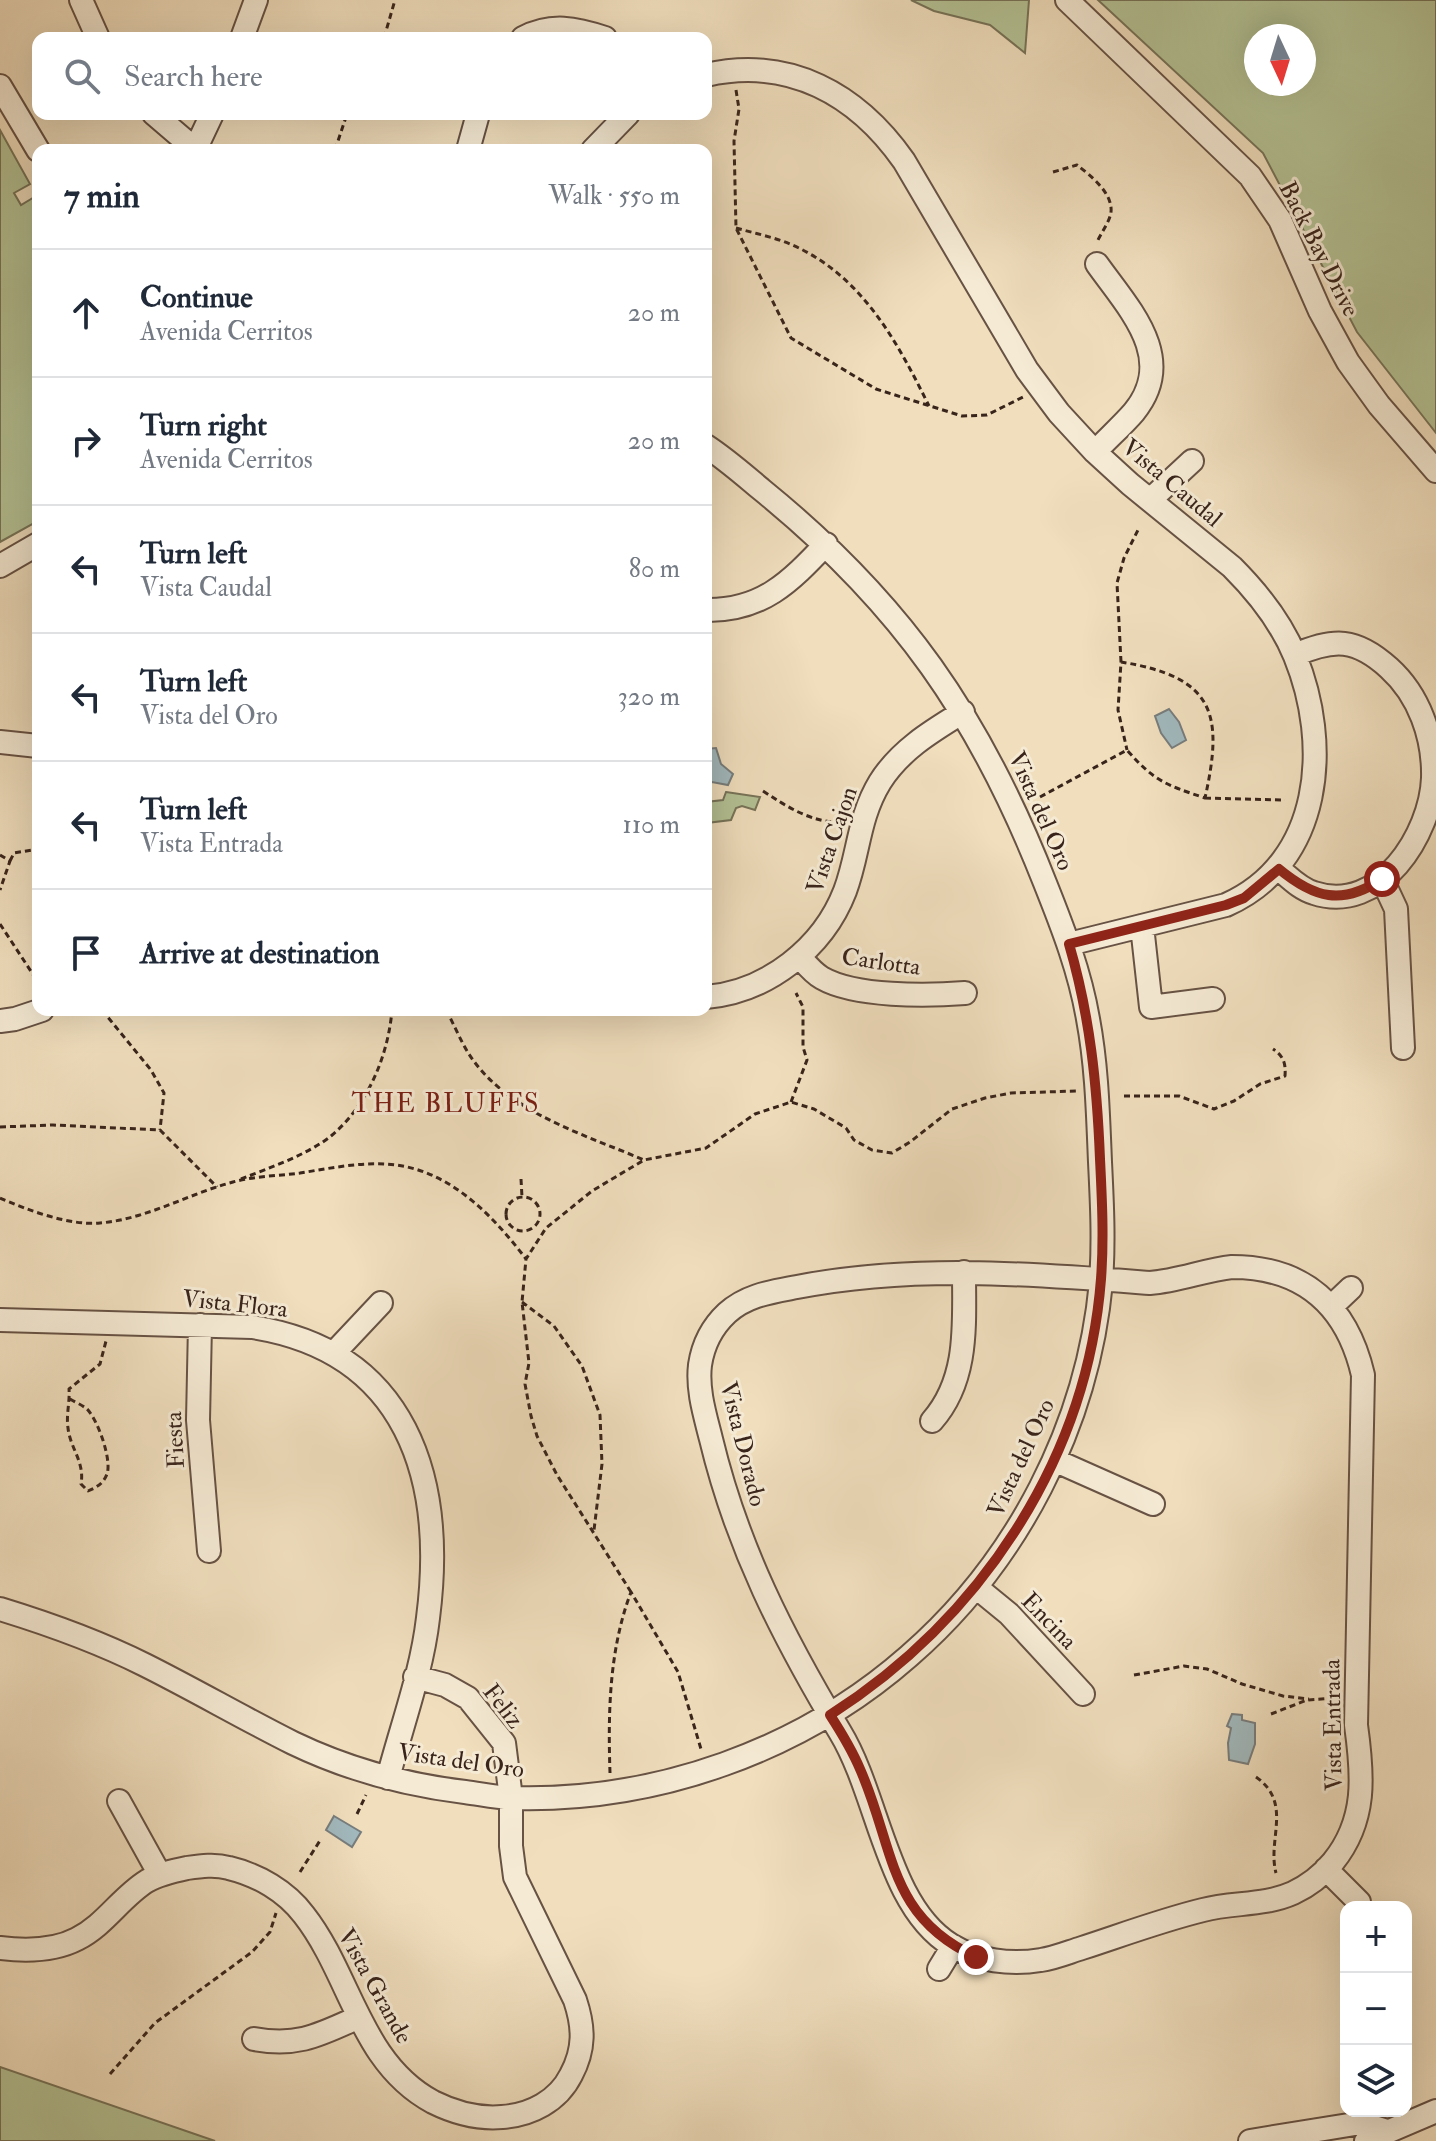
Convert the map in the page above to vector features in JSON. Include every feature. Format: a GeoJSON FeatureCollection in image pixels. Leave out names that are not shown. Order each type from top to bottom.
{"type":"FeatureCollection","features":[{"type":"Feature","properties":{"kind":"street"},"geometry":{"type":"LineString","coordinates":[[81,0],[95,32]]}},
{"type":"Feature","properties":{"kind":"street"},"geometry":{"type":"LineString","coordinates":[[244,32],[256,0]]}},
{"type":"Feature","properties":{"kind":"street","name":"Back Bay Drive"},"geometry":{"type":"LineString","coordinates":[[1067,0],[1250,176],[1280,220],[1320,311],[1348,362],[1411,445],[1436,471]]}},
{"type":"Feature","properties":{"kind":"street"},"geometry":{"type":"LineString","coordinates":[[535,32],[555,27],[589,32]]}},
{"type":"Feature","properties":{"kind":"street","name":"Vista Caudal"},"geometry":{"type":"LineString","coordinates":[[712,74],[766,72],[794,77],[820,86],[868,117],[904,161],[1039,388],[1095,452],[1251,586],[1283,631],[1295,655],[1310,707],[1313,774],[1301,832],[1279,869],[1255,890],[1226,905],[1069,944]]}},
{"type":"Feature","properties":{"kind":"street"},"geometry":{"type":"LineString","coordinates":[[0,86],[34,144]]}},
{"type":"Feature","properties":{"kind":"street"},"geometry":{"type":"LineString","coordinates":[[161,120],[188,144]]}},
{"type":"Feature","properties":{"kind":"street"},"geometry":{"type":"LineString","coordinates":[[198,144],[209,120]]}},
{"type":"Feature","properties":{"kind":"street"},"geometry":{"type":"LineString","coordinates":[[470,144],[476,120]]}},
{"type":"Feature","properties":{"kind":"street"},"geometry":{"type":"LineString","coordinates":[[599,144],[622,120]]}},
{"type":"Feature","properties":{"kind":"street"},"geometry":{"type":"LineString","coordinates":[[1095,452],[1133,413],[1144,397],[1152,359],[1142,326],[1097,253]]}},
{"type":"Feature","properties":{"kind":"street","name":"Vista del Oro"},"geometry":{"type":"LineString","coordinates":[[0,1609],[99,1644],[295,1744],[388,1778],[446,1790],[511,1798],[593,1794],[651,1785],[707,1770],[758,1752],[830,1715],[876,1684],[908,1657],[976,1587],[1020,1524],[1054,1460],[1085,1372],[1101,1280],[1103,1223],[1097,1089],[1089,1021],[1069,944],[1011,799],[963,712],[904,629],[826,544],[712,451]]}},
{"type":"Feature","properties":{"kind":"street"},"geometry":{"type":"LineString","coordinates":[[1150,500],[1192,461]]}},
{"type":"Feature","properties":{"kind":"street"},"geometry":{"type":"LineString","coordinates":[[712,609],[746,606],[770,595],[791,581],[826,544]]}},
{"type":"Feature","properties":{"kind":"street"},"geometry":{"type":"LineString","coordinates":[[0,566],[32,547]]}},
{"type":"Feature","properties":{"kind":"street"},"geometry":{"type":"LineString","coordinates":[[1279,869],[1300,887],[1330,896],[1363,890],[1382,879],[1410,849],[1430,801],[1433,778],[1431,748],[1424,720],[1397,675],[1375,655],[1360,647],[1341,643],[1325,644],[1295,655]]}},
{"type":"Feature","properties":{"kind":"street","name":"Vista Cajon"},"geometry":{"type":"LineString","coordinates":[[712,996],[740,990],[764,980],[799,956],[818,938],[844,894],[860,826],[882,779],[915,743],[963,712]]}},
{"type":"Feature","properties":{"kind":"street"},"geometry":{"type":"LineString","coordinates":[[0,742],[32,745]]}},
{"type":"Feature","properties":{"kind":"street"},"geometry":{"type":"LineString","coordinates":[[1382,879],[1396,909],[1403,1048]]}},
{"type":"Feature","properties":{"kind":"street"},"geometry":{"type":"LineString","coordinates":[[1142,926],[1151,1007],[1213,999]]}},
{"type":"Feature","properties":{"kind":"street","name":"Carlotta"},"geometry":{"type":"LineString","coordinates":[[799,956],[820,977],[836,985],[900,994],[965,993]]}},
{"type":"Feature","properties":{"kind":"street"},"geometry":{"type":"LineString","coordinates":[[0,1021],[32,1013]]}},
{"type":"Feature","properties":{"kind":"street","name":"Vista Entrada"},"geometry":{"type":"LineString","coordinates":[[830,1715],[861,1770],[903,1890],[916,1912],[932,1931],[976,1957],[996,1961],[1041,1960],[1197,1911],[1270,1901],[1294,1892],[1326,1869],[1349,1839],[1362,1796],[1363,1770],[1356,1725],[1363,1375],[1347,1327],[1317,1293],[1295,1279],[1252,1267],[1213,1269],[1170,1282],[1101,1280]]}},
{"type":"Feature","properties":{"kind":"street"},"geometry":{"type":"LineString","coordinates":[[932,1421],[949,1396],[964,1351],[964,1272]]}},
{"type":"Feature","properties":{"kind":"street","name":"Vista Dorado"},"geometry":{"type":"LineString","coordinates":[[830,1715],[765,1598],[717,1467],[700,1390],[699,1368],[703,1350],[715,1326],[727,1312],[759,1294],[866,1277],[964,1272],[1101,1280]]}},
{"type":"Feature","properties":{"kind":"street"},"geometry":{"type":"LineString","coordinates":[[1331,1307],[1351,1288]]}},
{"type":"Feature","properties":{"kind":"street"},"geometry":{"type":"LineString","coordinates":[[334,1353],[381,1303]]}},
{"type":"Feature","properties":{"kind":"street","name":"Vista Flora"},"geometry":{"type":"LineString","coordinates":[[0,1320],[252,1327],[280,1331],[334,1353],[380,1391],[412,1442],[422,1471],[431,1533],[432,1583],[428,1621],[388,1778]]}},
{"type":"Feature","properties":{"kind":"street","name":"Fiesta"},"geometry":{"type":"LineString","coordinates":[[200,1325],[198,1420],[209,1551]]}},
{"type":"Feature","properties":{"kind":"street"},"geometry":{"type":"LineString","coordinates":[[1054,1460],[1153,1504]]}},
{"type":"Feature","properties":{"kind":"street","name":"Encina"},"geometry":{"type":"LineString","coordinates":[[976,1587],[1009,1614],[1083,1694]]}},
{"type":"Feature","properties":{"kind":"street","name":"Feliz"},"geometry":{"type":"LineString","coordinates":[[415,1677],[445,1685],[468,1698],[498,1734],[504,1743],[511,1798]]}},
{"type":"Feature","properties":{"kind":"street","name":"Vista Grande"},"geometry":{"type":"LineString","coordinates":[[0,1948],[41,1949],[78,1939],[133,1892],[160,1875],[196,1867],[224,1866],[242,1871],[278,1890],[304,1915],[382,2057],[395,2073],[428,2099],[457,2112],[487,2118],[526,2113],[542,2106],[568,2081],[579,2060],[583,2039],[581,2017],[575,2000],[515,1877],[511,1846],[511,1798]]}},
{"type":"Feature","properties":{"kind":"street"},"geometry":{"type":"LineString","coordinates":[[119,1801],[160,1875]]}},
{"type":"Feature","properties":{"kind":"street"},"geometry":{"type":"LineString","coordinates":[[1326,1869],[1358,1901]]}},
{"type":"Feature","properties":{"kind":"street"},"geometry":{"type":"LineString","coordinates":[[939,1969],[953,1946]]}},
{"type":"Feature","properties":{"kind":"street"},"geometry":{"type":"LineString","coordinates":[[254,2039],[295,2043],[359,2017]]}},
{"type":"Feature","properties":{"kind":"street"},"geometry":{"type":"LineString","coordinates":[[1366,2141],[1436,2111]]}},
{"type":"Feature","properties":{"kind":"street"},"geometry":{"type":"LineString","coordinates":[[1250,2141],[1361,2123],[1387,2131]]}},
{"type":"Feature","properties":{"kind":"path"},"geometry":{"type":"LineString","coordinates":[[386,32],[395,0]]}},
{"type":"Feature","properties":{"kind":"path"},"geometry":{"type":"LineString","coordinates":[[733,71],[739,109],[734,141],[736,228],[791,338],[876,389],[962,416],[987,415],[1039,388]]}},
{"type":"Feature","properties":{"kind":"path"},"geometry":{"type":"LineString","coordinates":[[337,144],[345,120]]}},
{"type":"Feature","properties":{"kind":"path"},"geometry":{"type":"LineString","coordinates":[[1053,172],[1077,165],[1107,196],[1111,211],[1097,253]]}},
{"type":"Feature","properties":{"kind":"path"},"geometry":{"type":"LineString","coordinates":[[736,228],[789,243],[824,261],[860,294],[898,344],[929,406]]}},
{"type":"Feature","properties":{"kind":"path"},"geometry":{"type":"LineString","coordinates":[[1138,530],[1124,558],[1117,583],[1121,662],[1118,710],[1127,750],[1145,771],[1164,785],[1205,798],[1285,800]]}},
{"type":"Feature","properties":{"kind":"path"},"geometry":{"type":"LineString","coordinates":[[1121,662],[1188,683],[1201,695],[1212,718],[1213,746],[1205,798]]}},
{"type":"Feature","properties":{"kind":"path"},"geometry":{"type":"LineString","coordinates":[[1040,797],[1127,750]]}},
{"type":"Feature","properties":{"kind":"path"},"geometry":{"type":"LineString","coordinates":[[763,791],[793,811],[812,819],[831,822]]}},
{"type":"Feature","properties":{"kind":"path"},"geometry":{"type":"LineString","coordinates":[[0,890],[14,853],[32,850]]}},
{"type":"Feature","properties":{"kind":"path"},"geometry":{"type":"LineString","coordinates":[[0,855],[10,861]]}},
{"type":"Feature","properties":{"kind":"path"},"geometry":{"type":"LineString","coordinates":[[0,924],[32,973]]}},
{"type":"Feature","properties":{"kind":"path"},"geometry":{"type":"LineString","coordinates":[[791,1102],[807,1060],[803,1047],[803,1007],[796,993]]}},
{"type":"Feature","properties":{"kind":"path"},"geometry":{"type":"LineString","coordinates":[[107,1016],[151,1070],[164,1093],[160,1130]]}},
{"type":"Feature","properties":{"kind":"path"},"geometry":{"type":"LineString","coordinates":[[0,1198],[36,1214],[96,1224],[135,1217],[281,1164],[330,1137],[359,1105],[375,1077],[391,1016]]}},
{"type":"Feature","properties":{"kind":"path"},"geometry":{"type":"LineString","coordinates":[[449,1016],[473,1060],[503,1090],[534,1112],[644,1160]]}},
{"type":"Feature","properties":{"kind":"path"},"geometry":{"type":"LineString","coordinates":[[1124,1096],[1179,1096],[1214,1109],[1234,1101],[1260,1084],[1285,1076],[1286,1066],[1282,1055],[1273,1049]]}},
{"type":"Feature","properties":{"kind":"path"},"geometry":{"type":"LineString","coordinates":[[702,1753],[678,1672],[594,1530],[557,1475],[537,1436],[525,1384],[528,1348],[522,1302],[526,1259],[546,1228],[592,1191],[644,1160],[706,1148],[755,1114],[791,1102],[814,1109],[846,1128],[854,1140],[872,1150],[892,1153],[952,1109],[985,1098],[1011,1093],[1078,1091]]}},
{"type":"Feature","properties":{"kind":"path"},"geometry":{"type":"LineString","coordinates":[[0,1127],[53,1125],[160,1130],[217,1187]]}},
{"type":"Feature","properties":{"kind":"path"},"geometry":{"type":"LineString","coordinates":[[236,1181],[357,1164],[399,1165],[431,1175],[460,1192],[503,1228],[526,1259]]}},
{"type":"Feature","properties":{"kind":"path"},"geometry":{"type":"LineString","coordinates":[[521,1179],[522,1197]]}},
{"type":"Feature","properties":{"kind":"path"},"geometry":{"type":"LineString","coordinates":[[522,1197],[536,1203],[540,1213],[538,1222],[523,1231],[512,1228],[505,1212],[507,1206],[522,1197]]}},
{"type":"Feature","properties":{"kind":"path"},"geometry":{"type":"LineString","coordinates":[[538,1222],[546,1228]]}},
{"type":"Feature","properties":{"kind":"path"},"geometry":{"type":"LineString","coordinates":[[503,1228],[508,1223]]}},
{"type":"Feature","properties":{"kind":"path"},"geometry":{"type":"LineString","coordinates":[[522,1302],[554,1326],[582,1366],[600,1415],[602,1464],[594,1530]]}},
{"type":"Feature","properties":{"kind":"path"},"geometry":{"type":"LineString","coordinates":[[70,1399],[87,1409],[105,1445],[108,1472],[100,1485],[88,1491],[81,1484],[83,1474],[80,1461],[68,1432],[69,1389],[100,1364],[107,1338]]}},
{"type":"Feature","properties":{"kind":"path"},"geometry":{"type":"LineString","coordinates":[[610,1774],[609,1723],[615,1656],[623,1614],[631,1592]]}},
{"type":"Feature","properties":{"kind":"path"},"geometry":{"type":"LineString","coordinates":[[1134,1675],[1184,1666],[1207,1669],[1283,1696],[1340,1698]]}},
{"type":"Feature","properties":{"kind":"path"},"geometry":{"type":"LineString","coordinates":[[1271,1714],[1309,1699]]}},
{"type":"Feature","properties":{"kind":"path"},"geometry":{"type":"LineString","coordinates":[[1256,1777],[1266,1784],[1274,1799],[1278,1819],[1272,1857],[1276,1873]]}},
{"type":"Feature","properties":{"kind":"path"},"geometry":{"type":"LineString","coordinates":[[357,1814],[366,1795]]}},
{"type":"Feature","properties":{"kind":"path"},"geometry":{"type":"LineString","coordinates":[[300,1872],[321,1839]]}},
{"type":"Feature","properties":{"kind":"path"},"geometry":{"type":"LineString","coordinates":[[110,2074],[155,2023],[252,1952],[270,1932],[279,1905]]}},
{"type":"Feature","properties":{"kind":"green space"},"geometry":{"type":"Polygon","coordinates":[[[911,0],[1029,0],[1025,53],[990,25],[934,11],[911,0]]]}},
{"type":"Feature","properties":{"kind":"green space"},"geometry":{"type":"Polygon","coordinates":[[[1098,0],[1436,0],[1436,433],[1357,332],[1263,153],[1098,0]]]}},
{"type":"Feature","properties":{"kind":"green space"},"geometry":{"type":"Polygon","coordinates":[[[0,130],[30,184],[14,193],[21,205],[32,198],[32,524],[0,542],[0,130]]]}},
{"type":"Feature","properties":{"kind":"green space"},"geometry":{"type":"Polygon","coordinates":[[[726,792],[760,797],[755,810],[742,806],[736,808],[731,820],[712,822],[712,801],[723,800],[726,792]]]}},
{"type":"Feature","properties":{"kind":"green space"},"geometry":{"type":"Polygon","coordinates":[[[0,2067],[215,2141],[0,2141],[0,2067]]]}},
{"type":"Feature","properties":{"kind":"water"},"geometry":{"type":"Polygon","coordinates":[[[1169,709],[1179,722],[1186,740],[1172,748],[1161,733],[1155,716],[1169,709]]]}},
{"type":"Feature","properties":{"kind":"water"},"geometry":{"type":"Polygon","coordinates":[[[712,748],[716,748],[721,764],[733,774],[728,785],[712,782],[712,748]]]}},
{"type":"Feature","properties":{"kind":"water"},"geometry":{"type":"Polygon","coordinates":[[[1232,1714],[1242,1715],[1242,1720],[1255,1723],[1255,1744],[1248,1764],[1229,1760],[1231,1728],[1227,1726],[1232,1714]]]}},
{"type":"Feature","properties":{"kind":"water"},"geometry":{"type":"Polygon","coordinates":[[[334,1816],[361,1832],[352,1847],[326,1830],[334,1816]]]}},
{"type":"Feature","properties":{"kind":"district","name":"THE BLUFFS"},"geometry":{"type":"Point","coordinates":[446,1104]}},
{"type":"Feature","properties":{"kind":"route"},"geometry":{"type":"LineString","coordinates":[[976,1957],[932,1931],[916,1912],[903,1890],[861,1770],[830,1715],[876,1684],[919,1648],[976,1587],[1012,1537],[1042,1487],[1077,1401],[1097,1311],[1103,1223],[1097,1089],[1089,1021],[1069,944],[1226,905],[1244,898],[1279,869],[1300,887],[1330,896],[1363,890],[1382,879]]}}]}
